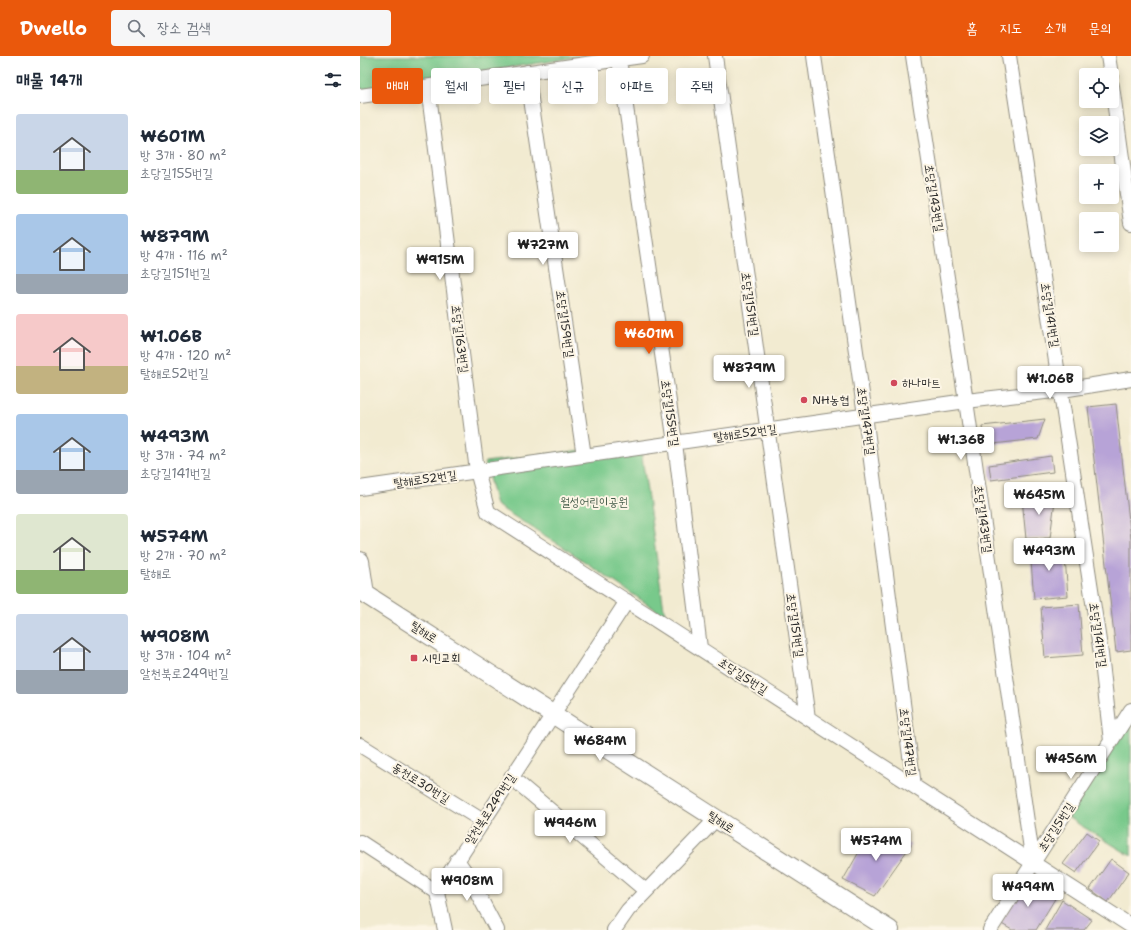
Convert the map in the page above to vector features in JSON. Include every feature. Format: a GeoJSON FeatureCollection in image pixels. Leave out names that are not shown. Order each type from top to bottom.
{"type":"FeatureCollection","features":[{"type":"Feature","properties":{"kind":"street"},"geometry":{"type":"LineString","coordinates":[[540,70],[642,56]]}},
{"type":"Feature","properties":{"kind":"street","name":"초당길151번길"},"geometry":{"type":"LineString","coordinates":[[715,56],[808,718]]}},
{"type":"Feature","properties":{"kind":"street","name":"초당길147번길"},"geometry":{"type":"LineString","coordinates":[[814,56],[865,415],[914,786]]}},
{"type":"Feature","properties":{"kind":"street","name":"초당길143번길"},"geometry":{"type":"LineString","coordinates":[[913,56],[966,401],[1033,863]]}},
{"type":"Feature","properties":{"kind":"street","name":"초당길141번길"},"geometry":{"type":"LineString","coordinates":[[1009,56],[1062,390],[1101,654],[1111,741]]}},
{"type":"Feature","properties":{"kind":"street"},"geometry":{"type":"LineString","coordinates":[[1108,56],[1109,68]]}},
{"type":"Feature","properties":{"kind":"street","name":"초당길155번길"},"geometry":{"type":"LineString","coordinates":[[619,59],[675,443],[700,648]]}},
{"type":"Feature","properties":{"kind":"street"},"geometry":{"type":"LineString","coordinates":[[360,96],[489,78]]}},
{"type":"Feature","properties":{"kind":"street","name":"초당길163번길"},"geometry":{"type":"LineString","coordinates":[[428,87],[477,471]]}},
{"type":"Feature","properties":{"kind":"street","name":"초당길159번길"},"geometry":{"type":"LineString","coordinates":[[532,104],[584,456]]}},
{"type":"Feature","properties":{"kind":"street"},"geometry":{"type":"LineString","coordinates":[[1115,108],[1131,223]]}},
{"type":"Feature","properties":{"kind":"street","name":"탈해로52번길"},"geometry":{"type":"LineString","coordinates":[[360,488],[865,415],[1062,390],[1131,379]]}},
{"type":"Feature","properties":{"kind":"street","name":"초당길5번길"},"geometry":{"type":"LineString","coordinates":[[477,471],[488,512],[1131,926]]}},
{"type":"Feature","properties":{"kind":"street","name":"탈해로"},"geometry":{"type":"LineString","coordinates":[[360,561],[363,596],[552,714],[890,930]]}},
{"type":"Feature","properties":{"kind":"street"},"geometry":{"type":"LineString","coordinates":[[552,714],[627,601]]}},
{"type":"Feature","properties":{"kind":"street","name":"초당길5번길"},"geometry":{"type":"LineString","coordinates":[[1033,863],[1131,710]]}},
{"type":"Feature","properties":{"kind":"street","name":"알천북로249번길"},"geometry":{"type":"LineString","coordinates":[[437,892],[552,714]]}},
{"type":"Feature","properties":{"kind":"street","name":"동천로30번길"},"geometry":{"type":"LineString","coordinates":[[360,745],[483,821]]}},
{"type":"Feature","properties":{"kind":"street"},"geometry":{"type":"LineString","coordinates":[[511,777],[646,891]]}},
{"type":"Feature","properties":{"kind":"street"},"geometry":{"type":"LineString","coordinates":[[614,930],[628,910],[716,819]]}},
{"type":"Feature","properties":{"kind":"street"},"geometry":{"type":"LineString","coordinates":[[360,842],[437,892],[445,930]]}},
{"type":"Feature","properties":{"kind":"street"},"geometry":{"type":"LineString","coordinates":[[457,860],[469,876],[497,930]]}},
{"type":"Feature","properties":{"kind":"street"},"geometry":{"type":"LineString","coordinates":[[990,930],[1033,863]]}},
{"type":"Feature","properties":{"kind":"green space"},"geometry":{"type":"Polygon","coordinates":[[[360,56],[584,56],[507,68],[489,68],[489,71],[481,72],[481,68],[431,68],[431,80],[423,81],[423,68],[372,68],[372,89],[360,91],[360,56]]]}},
{"type":"Feature","properties":{"kind":"green space","name":"월성어린이공원"},"geometry":{"type":"Polygon","coordinates":[[[640,443],[665,616],[560,545],[496,505],[485,462],[640,443]]]}},
{"type":"Feature","properties":{"kind":"green space"},"geometry":{"type":"Polygon","coordinates":[[[1131,721],[1131,856],[1067,817],[1131,721]]]}},
{"type":"Feature","properties":{"kind":"building"},"geometry":{"type":"Polygon","coordinates":[[[1116,404],[1131,539],[1131,650],[1116,652],[1088,407],[1116,404]]]}},
{"type":"Feature","properties":{"kind":"building"},"geometry":{"type":"Polygon","coordinates":[[[1045,419],[1038,439],[984,445],[982,426],[1045,419]]]}},
{"type":"Feature","properties":{"kind":"building"},"geometry":{"type":"Polygon","coordinates":[[[1051,456],[1053,472],[991,480],[989,465],[1051,456]]]}},
{"type":"Feature","properties":{"kind":"building"},"geometry":{"type":"Polygon","coordinates":[[[1056,493],[1050,538],[1026,539],[1022,498],[1056,493]]]}},
{"type":"Feature","properties":{"kind":"building"},"geometry":{"type":"Polygon","coordinates":[[[1064,546],[1068,596],[1034,599],[1030,549],[1064,546]]]}},
{"type":"Feature","properties":{"kind":"building"},"geometry":{"type":"Polygon","coordinates":[[[1079,604],[1083,655],[1045,658],[1041,607],[1079,604]]]}},
{"type":"Feature","properties":{"kind":"building"},"geometry":{"type":"Polygon","coordinates":[[[871,831],[911,845],[875,896],[843,880],[871,831]]]}},
{"type":"Feature","properties":{"kind":"building"},"geometry":{"type":"Polygon","coordinates":[[[1087,832],[1099,841],[1076,873],[1063,864],[1087,832]]]}},
{"type":"Feature","properties":{"kind":"building"},"geometry":{"type":"Polygon","coordinates":[[[1111,859],[1129,872],[1108,902],[1090,889],[1111,859]]]}},
{"type":"Feature","properties":{"kind":"building"},"geometry":{"type":"Polygon","coordinates":[[[1027,879],[1056,897],[1036,930],[1012,930],[1000,923],[1027,879]]]}},
{"type":"Feature","properties":{"kind":"building"},"geometry":{"type":"Polygon","coordinates":[[[1062,900],[1092,920],[1084,930],[1045,930],[1062,900]]]}},
{"type":"Feature","properties":{"kind":"place","name":"하나마트"},"geometry":{"type":"Point","coordinates":[894,383]}},
{"type":"Feature","properties":{"kind":"place","name":"NH농협"},"geometry":{"type":"Point","coordinates":[804,400]}},
{"type":"Feature","properties":{"kind":"place","name":"시민교회"},"geometry":{"type":"Point","coordinates":[414,658]}}]}
